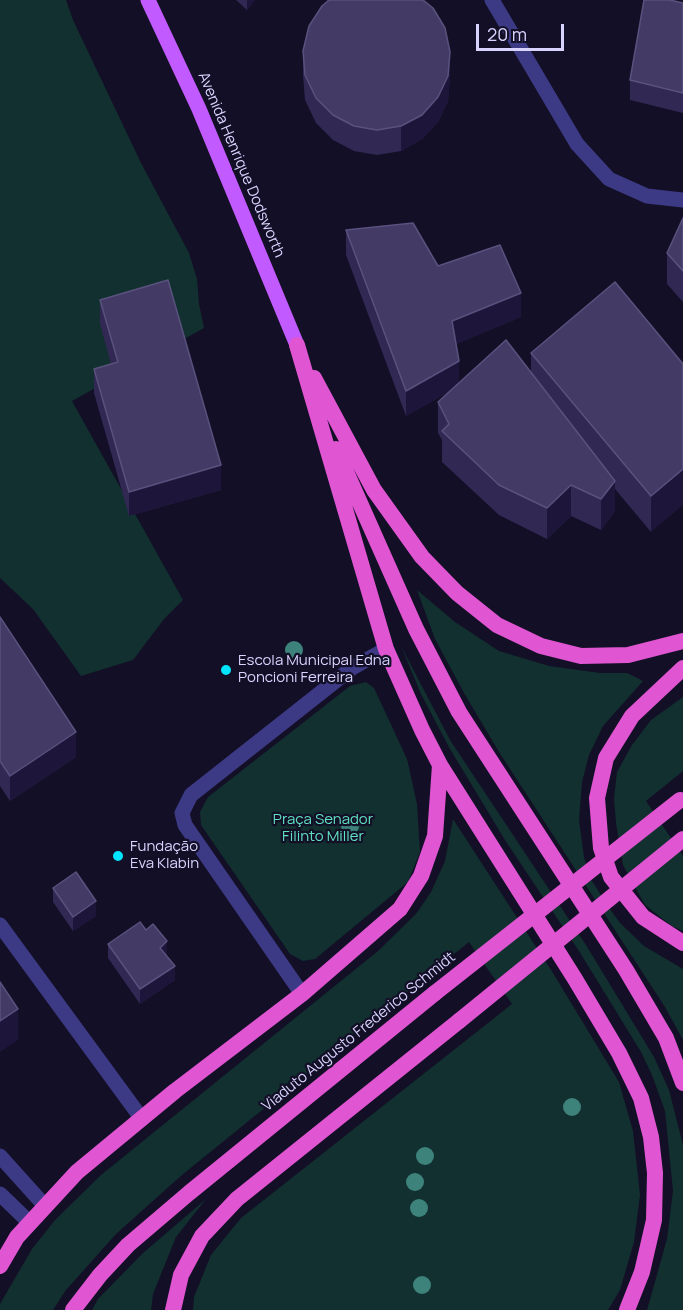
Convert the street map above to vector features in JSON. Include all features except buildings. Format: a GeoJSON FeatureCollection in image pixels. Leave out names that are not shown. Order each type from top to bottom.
{"type":"FeatureCollection","features":[{"type":"Feature","properties":{"kind":"highway"},"geometry":{"type":"LineString","coordinates":[[297,345],[386,649],[422,730],[440,765],[575,979],[619,1053],[641,1098],[651,1137],[655,1173],[654,1220],[642,1272],[627,1310]]}},
{"type":"Feature","properties":{"kind":"highway"},"geometry":{"type":"LineString","coordinates":[[297,345],[374,490],[422,557],[457,593],[496,625],[541,646],[581,656],[628,655],[683,641]]}},
{"type":"Feature","properties":{"kind":"highway"},"geometry":{"type":"LineString","coordinates":[[309,388],[416,628],[459,712],[626,970],[666,1038],[683,1083]]}},
{"type":"Feature","properties":{"kind":"highway"},"geometry":{"type":"LineString","coordinates":[[683,668],[632,716],[606,758],[597,798],[601,848],[611,878],[643,917],[683,943]]}},
{"type":"Feature","properties":{"kind":"highway"},"geometry":{"type":"LineString","coordinates":[[0,1266],[17,1237],[76,1172],[302,994],[400,909],[421,876],[435,836],[440,765]]}},
{"type":"Feature","properties":{"kind":"highway","name":"Viaduto Augusto Frederico Schmidt"},"geometry":{"type":"LineString","coordinates":[[72,1310],[128,1245],[199,1185],[435,993],[681,799]]}},
{"type":"Feature","properties":{"kind":"highway"},"geometry":{"type":"LineString","coordinates":[[173,1310],[182,1275],[202,1236],[237,1199],[683,839]]}},
{"type":"Feature","properties":{"kind":"main road","name":"Avenida Henrique Dodsworth"},"geometry":{"type":"LineString","coordinates":[[148,0],[199,109],[297,345]]}},
{"type":"Feature","properties":{"kind":"street"},"geometry":{"type":"LineString","coordinates":[[492,0],[577,144],[609,178],[647,196],[683,201]]}},
{"type":"Feature","properties":{"kind":"street"},"geometry":{"type":"LineString","coordinates":[[302,994],[185,825],[182,813],[191,795],[352,668],[386,649]]}},
{"type":"Feature","properties":{"kind":"street"},"geometry":{"type":"LineString","coordinates":[[0,926],[142,1119]]}},
{"type":"Feature","properties":{"kind":"street"},"geometry":{"type":"LineString","coordinates":[[0,1156],[45,1206]]}},
{"type":"Feature","properties":{"kind":"street"},"geometry":{"type":"LineString","coordinates":[[0,1194],[30,1223]]}},
{"type":"Feature","properties":{"kind":"green space"},"geometry":{"type":"Polygon","coordinates":[[[0,0],[66,0],[73,20],[141,163],[189,253],[197,279],[204,328],[72,401],[183,600],[164,619],[133,660],[81,676],[33,609],[0,578],[0,0]]]}},
{"type":"Feature","properties":{"kind":"green space"},"geometry":{"type":"Polygon","coordinates":[[[417,590],[455,622],[499,651],[549,666],[600,673],[627,673],[643,681],[603,726],[589,755],[582,782],[579,820],[584,857],[590,878],[612,912],[644,946],[683,969],[683,1040],[665,1007],[499,752],[464,693],[435,639],[417,590]]]}},
{"type":"Feature","properties":{"kind":"green space"},"geometry":{"type":"Polygon","coordinates":[[[401,646],[450,740],[586,945],[654,1057],[669,1090],[683,1145],[683,1310],[647,1310],[667,1239],[673,1191],[665,1111],[652,1075],[641,1052],[579,951],[505,840],[450,749],[421,694],[401,646]]]}},
{"type":"Feature","properties":{"kind":"green space","name":"Praça Senador Filinto Miller"},"geometry":{"type":"Polygon","coordinates":[[[366,682],[374,688],[407,759],[417,804],[420,852],[408,882],[315,959],[303,961],[290,954],[201,825],[200,812],[208,797],[350,686],[366,682]]]}},
{"type":"Feature","properties":{"kind":"green space"},"geometry":{"type":"Polygon","coordinates":[[[683,697],[683,771],[646,801],[683,856],[683,931],[672,926],[645,905],[623,865],[614,798],[617,772],[632,745],[651,720],[683,697]]]}},
{"type":"Feature","properties":{"kind":"green space"},"geometry":{"type":"Polygon","coordinates":[[[453,819],[553,973],[619,1082],[633,1131],[640,1195],[634,1242],[620,1290],[608,1310],[193,1310],[194,1297],[211,1255],[241,1218],[512,1004],[469,942],[182,1175],[116,1234],[66,1290],[53,1310],[0,1310],[0,1304],[32,1249],[55,1220],[101,1175],[378,951],[416,914],[431,892],[445,861],[453,819]]]}},
{"type":"Feature","properties":{"kind":"green space"},"geometry":{"type":"Polygon","coordinates":[[[206,1199],[176,1237],[153,1294],[151,1310],[92,1310],[98,1299],[142,1254],[206,1199]]]}},
{"type":"Feature","properties":{"kind":"place","name":"Escola Municipal Edna Poncioni Ferreira"},"geometry":{"type":"Point","coordinates":[226,670]}},
{"type":"Feature","properties":{"kind":"place","name":"Fundação Eva Klabin"},"geometry":{"type":"Point","coordinates":[118,856]}}]}
